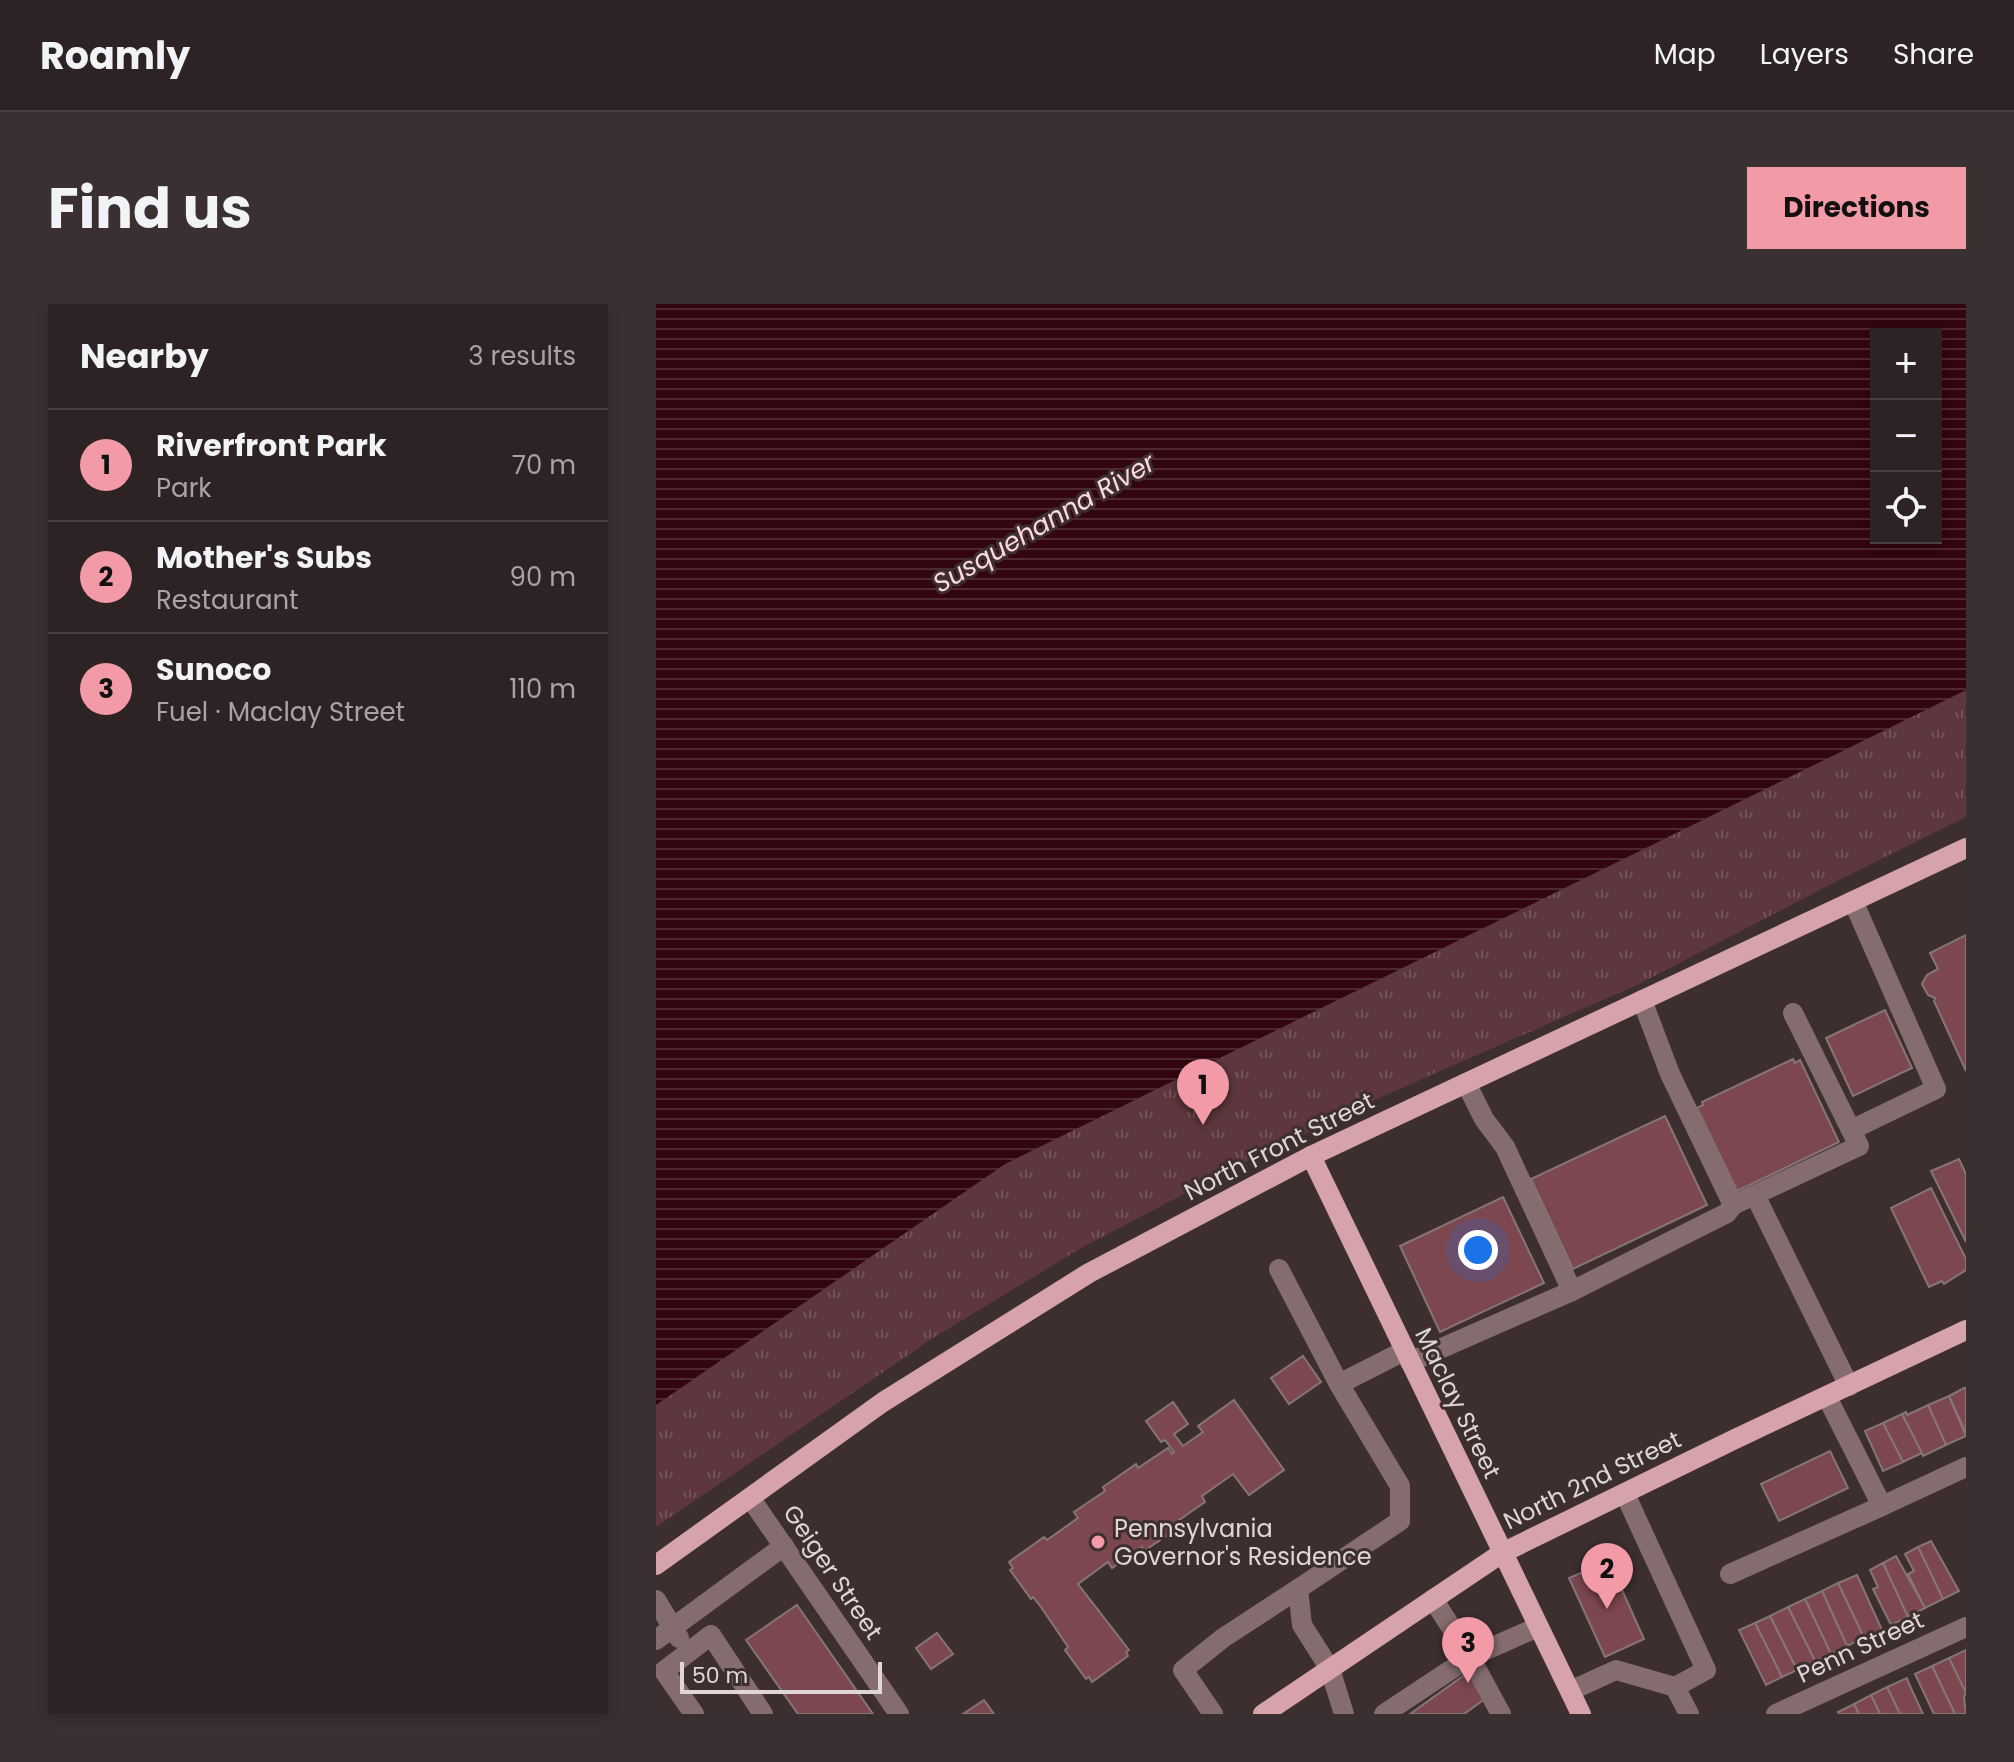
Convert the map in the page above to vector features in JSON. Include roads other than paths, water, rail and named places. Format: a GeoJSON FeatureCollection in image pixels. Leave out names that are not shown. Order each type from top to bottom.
{"type":"FeatureCollection","features":[{"type":"Feature","properties":{"kind":"main road","name":"North Front Street"},"geometry":{"type":"LineString","coordinates":[[656,1565],[883,1402],[1089,1273],[1311,1156],[1966,848]]}},
{"type":"Feature","properties":{"kind":"main road","name":"Maclay Street"},"geometry":{"type":"LineString","coordinates":[[1311,1156],[1581,1714]]}},
{"type":"Feature","properties":{"kind":"main road","name":"North 2nd Street"},"geometry":{"type":"LineString","coordinates":[[1263,1714],[1502,1553],[1966,1330]]}},
{"type":"Feature","properties":{"kind":"street"},"geometry":{"type":"LineString","coordinates":[[1339,1384],[1572,1291],[1727,1213],[1733,1205],[1936,1089],[1853,901]]}},
{"type":"Feature","properties":{"kind":"street"},"geometry":{"type":"LineString","coordinates":[[1642,1000],[1670,1074],[1733,1205]]}},
{"type":"Feature","properties":{"kind":"street"},"geometry":{"type":"LineString","coordinates":[[1793,1013],[1855,1138]]}},
{"type":"Feature","properties":{"kind":"street"},"geometry":{"type":"LineString","coordinates":[[1466,1083],[1484,1119],[1505,1147],[1572,1291]]}},
{"type":"Feature","properties":{"kind":"street"},"geometry":{"type":"LineString","coordinates":[[1755,1195],[1849,1386]]}},
{"type":"Feature","properties":{"kind":"street"},"geometry":{"type":"LineString","coordinates":[[1213,1714],[1183,1670],[1223,1638],[1400,1521],[1400,1486],[1339,1384],[1279,1269]]}},
{"type":"Feature","properties":{"kind":"street"},"geometry":{"type":"LineString","coordinates":[[1827,1397],[1882,1506]]}},
{"type":"Feature","properties":{"kind":"street"},"geometry":{"type":"LineString","coordinates":[[1730,1574],[1966,1467]]}},
{"type":"Feature","properties":{"kind":"street"},"geometry":{"type":"LineString","coordinates":[[1570,1691],[1616,1670],[1675,1687],[1706,1670],[1625,1494]]}},
{"type":"Feature","properties":{"kind":"street","name":"Geiger Street"},"geometry":{"type":"LineString","coordinates":[[751,1499],[899,1714]]}},
{"type":"Feature","properties":{"kind":"street"},"geometry":{"type":"LineString","coordinates":[[656,1640],[784,1546]]}},
{"type":"Feature","properties":{"kind":"street"},"geometry":{"type":"LineString","coordinates":[[1298,1589],[1302,1625],[1330,1669],[1344,1714]]}},
{"type":"Feature","properties":{"kind":"street"},"geometry":{"type":"LineString","coordinates":[[1433,1599],[1501,1714]]}},
{"type":"Feature","properties":{"kind":"street"},"geometry":{"type":"LineString","coordinates":[[656,1600],[687,1652]]}},
{"type":"Feature","properties":{"kind":"street"},"geometry":{"type":"LineString","coordinates":[[1384,1714],[1470,1657],[1538,1627]]}},
{"type":"Feature","properties":{"kind":"street","name":"Penn Street"},"geometry":{"type":"LineString","coordinates":[[1776,1714],[1966,1627]]}},
{"type":"Feature","properties":{"kind":"street"},"geometry":{"type":"LineString","coordinates":[[694,1714],[664,1671],[711,1635],[763,1714]]}},
{"type":"Feature","properties":{"kind":"street"},"geometry":{"type":"LineString","coordinates":[[1675,1687],[1689,1714]]}},
{"type":"Feature","properties":{"kind":"water","name":"Susquehanna River"},"geometry":{"type":"Polygon","coordinates":[[[656,304],[1966,304],[1966,690],[1005,1164],[656,1405],[656,304]]]}},
{"type":"Feature","properties":{"kind":"place","name":"Riverfront Park"},"geometry":{"type":"Point","coordinates":[1203,1125]}},
{"type":"Feature","properties":{"kind":"place","name":"Pennsylvania Governor's Residence"},"geometry":{"type":"Point","coordinates":[1098,1542]}},
{"type":"Feature","properties":{"kind":"place","name":"Mother's Subs"},"geometry":{"type":"Point","coordinates":[1607,1609]}},
{"type":"Feature","properties":{"kind":"place","name":"Sunoco"},"geometry":{"type":"Point","coordinates":[1468,1683]}}]}
